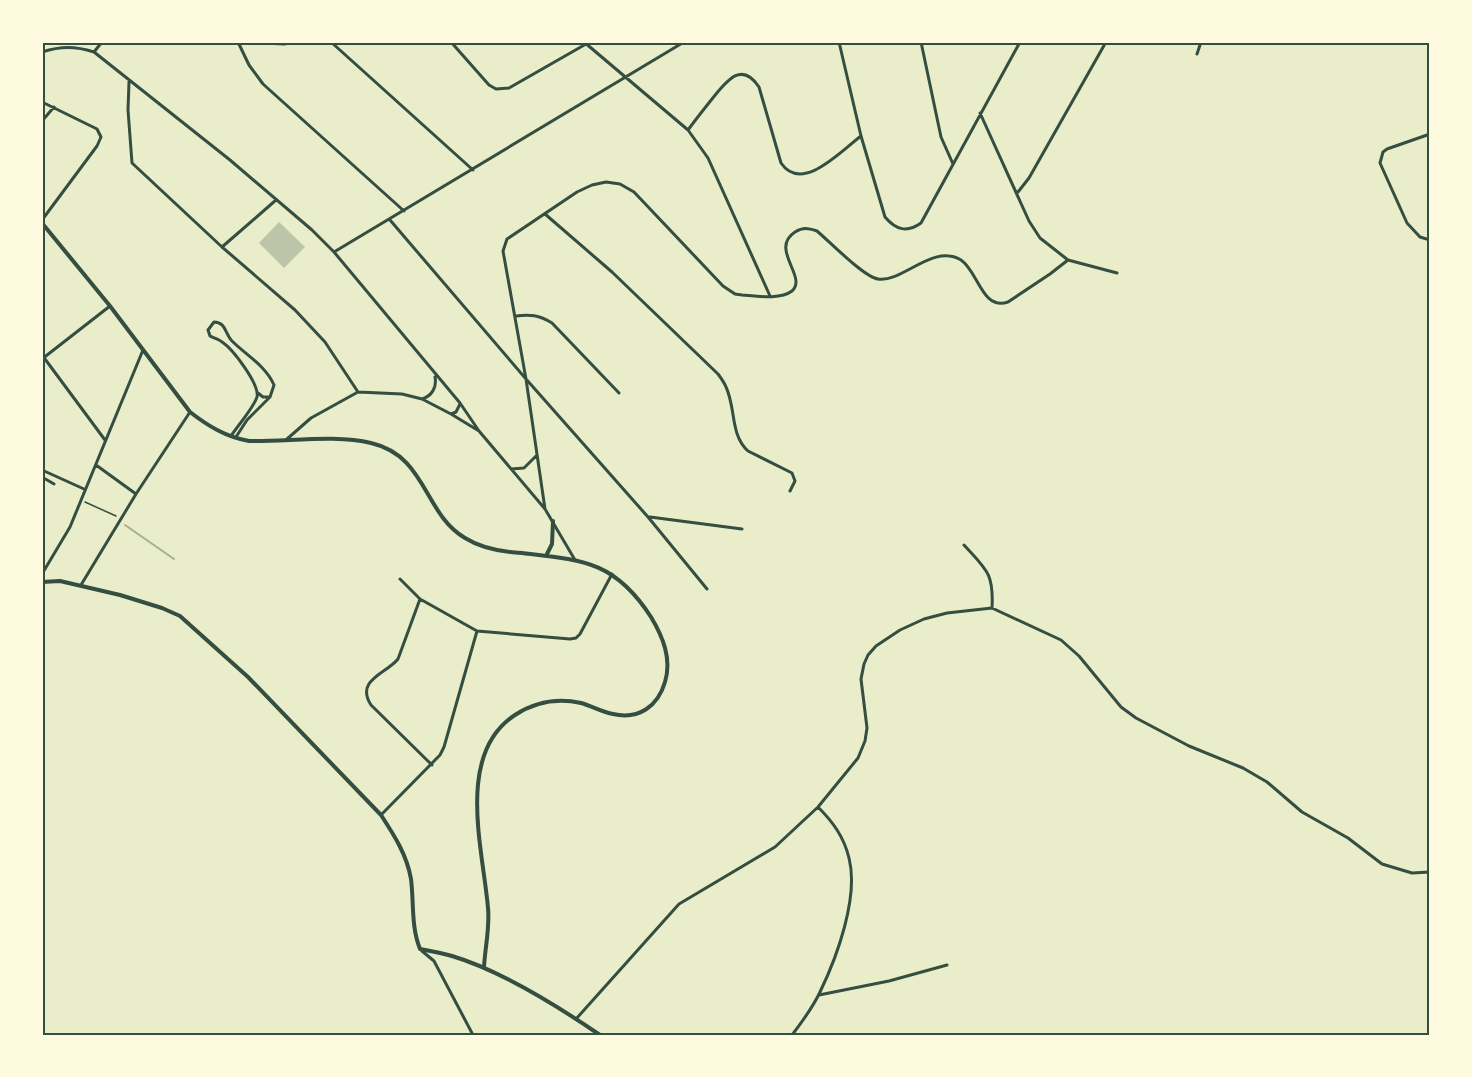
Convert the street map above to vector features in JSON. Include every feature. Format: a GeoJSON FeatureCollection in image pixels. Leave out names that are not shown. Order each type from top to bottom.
{"type":"FeatureCollection","features":[{"type":"Feature","properties":{"kind":"street"},"geometry":{"type":"LineString","coordinates":[[94,52],[102,42]]}},
{"type":"Feature","properties":{"kind":"street"},"geometry":{"type":"LineString","coordinates":[[238,42],[249,65],[263,84],[404,211]]}},
{"type":"Feature","properties":{"kind":"street"},"geometry":{"type":"LineString","coordinates":[[247,42],[276,44],[298,42]]}},
{"type":"Feature","properties":{"kind":"street"},"geometry":{"type":"LineString","coordinates":[[331,42],[473,170]]}},
{"type":"Feature","properties":{"kind":"street"},"geometry":{"type":"LineString","coordinates":[[452,42],[489,85],[502,90],[585,43],[688,130],[708,158],[770,296]]}},
{"type":"Feature","properties":{"kind":"street"},"geometry":{"type":"LineString","coordinates":[[334,252],[684,42]]}},
{"type":"Feature","properties":{"kind":"street"},"geometry":{"type":"LineString","coordinates":[[839,42],[861,136],[885,217],[901,230],[913,229],[921,223],[1020,42]]}},
{"type":"Feature","properties":{"kind":"street"},"geometry":{"type":"LineString","coordinates":[[921,42],[942,137],[953,164]]}},
{"type":"Feature","properties":{"kind":"street"},"geometry":{"type":"LineString","coordinates":[[1018,192],[1029,178],[1106,42]]}},
{"type":"Feature","properties":{"kind":"street"},"geometry":{"type":"LineString","coordinates":[[1197,54],[1201,42]]}},
{"type":"Feature","properties":{"kind":"street"},"geometry":{"type":"LineString","coordinates":[[42,52],[57,47],[78,47],[94,52],[230,160],[334,252],[545,509],[575,560]]}},
{"type":"Feature","properties":{"kind":"street"},"geometry":{"type":"LineString","coordinates":[[688,130],[724,85],[733,76],[744,74],[753,78],[759,87],[781,163],[793,174],[811,173],[861,136]]}},
{"type":"Feature","properties":{"kind":"street"},"geometry":{"type":"LineString","coordinates":[[129,81],[128,110],[132,163],[222,248],[295,310],[325,342],[358,392]]}},
{"type":"Feature","properties":{"kind":"street"},"geometry":{"type":"LineString","coordinates":[[42,102],[97,129],[101,138],[42,221],[190,412],[206,424],[233,437],[264,441],[287,439],[359,441],[387,448],[406,460],[416,472],[442,516],[466,539],[508,552],[575,560],[596,565],[612,574],[640,601],[662,634],[668,659],[666,679],[661,696],[651,707],[640,714],[614,715],[580,703],[554,700],[531,706],[514,715],[490,741],[477,777],[477,801],[488,912],[484,967]]}},
{"type":"Feature","properties":{"kind":"street"},"geometry":{"type":"LineString","coordinates":[[42,122],[54,107]]}},
{"type":"Feature","properties":{"kind":"street"},"geometry":{"type":"LineString","coordinates":[[980,113],[1018,192],[1029,221],[1040,238],[1068,260],[1117,273]]}},
{"type":"Feature","properties":{"kind":"street"},"geometry":{"type":"LineString","coordinates":[[1430,134],[1387,149],[1383,152],[1380,163],[1407,222],[1420,237],[1430,240]]}},
{"type":"Feature","properties":{"kind":"street"},"geometry":{"type":"LineString","coordinates":[[545,509],[516,316],[503,251],[507,239],[577,192],[606,182],[620,184],[634,192],[729,291],[742,295],[783,295],[792,291],[796,279],[786,252],[787,243],[790,235],[806,228],[817,231],[868,276],[879,279],[889,279],[923,261],[952,256],[966,265],[988,298],[1001,305],[1068,260]]}},
{"type":"Feature","properties":{"kind":"street"},"geometry":{"type":"LineString","coordinates":[[222,248],[276,200]]}},
{"type":"Feature","properties":{"kind":"street"},"geometry":{"type":"LineString","coordinates":[[545,214],[612,272],[718,374],[727,388],[738,438],[742,446],[792,472],[795,481],[790,491]]}},
{"type":"Feature","properties":{"kind":"street"},"geometry":{"type":"LineString","coordinates":[[390,220],[526,380],[648,517],[707,589]]}},
{"type":"Feature","properties":{"kind":"street"},"geometry":{"type":"LineString","coordinates":[[105,440],[43,357],[110,306]]}},
{"type":"Feature","properties":{"kind":"street"},"geometry":{"type":"LineString","coordinates":[[516,316],[531,314],[552,323],[619,393]]}},
{"type":"Feature","properties":{"kind":"street"},"geometry":{"type":"LineString","coordinates":[[233,437],[270,397],[274,385],[271,378],[229,338],[223,325],[214,322],[208,333],[212,338],[223,342],[230,350],[254,382],[258,393],[263,397],[270,397]]}},
{"type":"Feature","properties":{"kind":"street"},"geometry":{"type":"LineString","coordinates":[[42,574],[70,527],[143,350]]}},
{"type":"Feature","properties":{"kind":"street"},"geometry":{"type":"LineString","coordinates":[[422,399],[428,397],[434,389],[435,375]]}},
{"type":"Feature","properties":{"kind":"street"},"geometry":{"type":"LineString","coordinates":[[287,439],[311,418],[358,392],[402,394],[422,399],[479,431]]}},
{"type":"Feature","properties":{"kind":"street"},"geometry":{"type":"LineString","coordinates":[[233,437],[255,402],[258,393]]}},
{"type":"Feature","properties":{"kind":"street"},"geometry":{"type":"LineString","coordinates":[[452,414],[456,412],[460,403]]}},
{"type":"Feature","properties":{"kind":"street"},"geometry":{"type":"LineString","coordinates":[[80,587],[136,494],[190,412]]}},
{"type":"Feature","properties":{"kind":"street"},"geometry":{"type":"LineString","coordinates":[[510,469],[524,468],[537,455]]}},
{"type":"Feature","properties":{"kind":"street"},"geometry":{"type":"LineString","coordinates":[[95,465],[136,494]]}},
{"type":"Feature","properties":{"kind":"street"},"geometry":{"type":"LineString","coordinates":[[42,470],[84,489]]}},
{"type":"Feature","properties":{"kind":"street"},"geometry":{"type":"LineString","coordinates":[[42,477],[54,484]]}},
{"type":"Feature","properties":{"kind":"street"},"geometry":{"type":"LineString","coordinates":[[648,517],[742,529]]}},
{"type":"Feature","properties":{"kind":"street"},"geometry":{"type":"LineString","coordinates":[[546,556],[552,544],[553,521]]}},
{"type":"Feature","properties":{"kind":"street"},"geometry":{"type":"LineString","coordinates":[[964,545],[986,569],[990,577],[993,589],[992,608]]}},
{"type":"Feature","properties":{"kind":"street"},"geometry":{"type":"LineString","coordinates":[[400,579],[420,599],[477,631],[576,638],[612,574]]}},
{"type":"Feature","properties":{"kind":"street"},"geometry":{"type":"LineString","coordinates":[[42,582],[60,581],[120,595],[180,616],[248,677],[381,815],[405,857],[410,878],[415,935],[420,949],[434,961],[473,1035]]}},
{"type":"Feature","properties":{"kind":"street"},"geometry":{"type":"LineString","coordinates":[[420,599],[399,659],[381,671],[369,683],[366,698],[432,765]]}},
{"type":"Feature","properties":{"kind":"street"},"geometry":{"type":"LineString","coordinates":[[576,1019],[679,904],[775,846],[818,807],[858,758],[865,741],[867,728],[861,679],[864,664],[876,646],[900,630],[924,619],[947,613],[992,608],[1061,640],[1079,656],[1121,707],[1136,718],[1189,746],[1243,768],[1267,782],[1302,812],[1348,838],[1382,864],[1412,873],[1430,872]]}},
{"type":"Feature","properties":{"kind":"street"},"geometry":{"type":"LineString","coordinates":[[381,815],[432,765],[444,747],[477,631]]}},
{"type":"Feature","properties":{"kind":"street"},"geometry":{"type":"LineString","coordinates":[[792,1035],[819,995],[842,935],[849,902],[850,859],[843,839],[834,824],[818,807]]}},
{"type":"Feature","properties":{"kind":"street"},"geometry":{"type":"LineString","coordinates":[[420,949],[451,955],[484,967],[600,1035]]}},
{"type":"Feature","properties":{"kind":"street"},"geometry":{"type":"LineString","coordinates":[[819,995],[889,981],[947,965]]}},
{"type":"Feature","properties":{"kind":"path"},"geometry":{"type":"LineString","coordinates":[[81,500],[122,519]]}},
{"type":"Feature","properties":{"kind":"building"},"geometry":{"type":"Polygon","coordinates":[[[279,222],[305,247],[284,268],[259,243],[279,222]]]}},
{"type":"Feature","properties":{"kind":"waterway"},"geometry":{"type":"LineString","coordinates":[[125,525],[174,559]]}}]}
